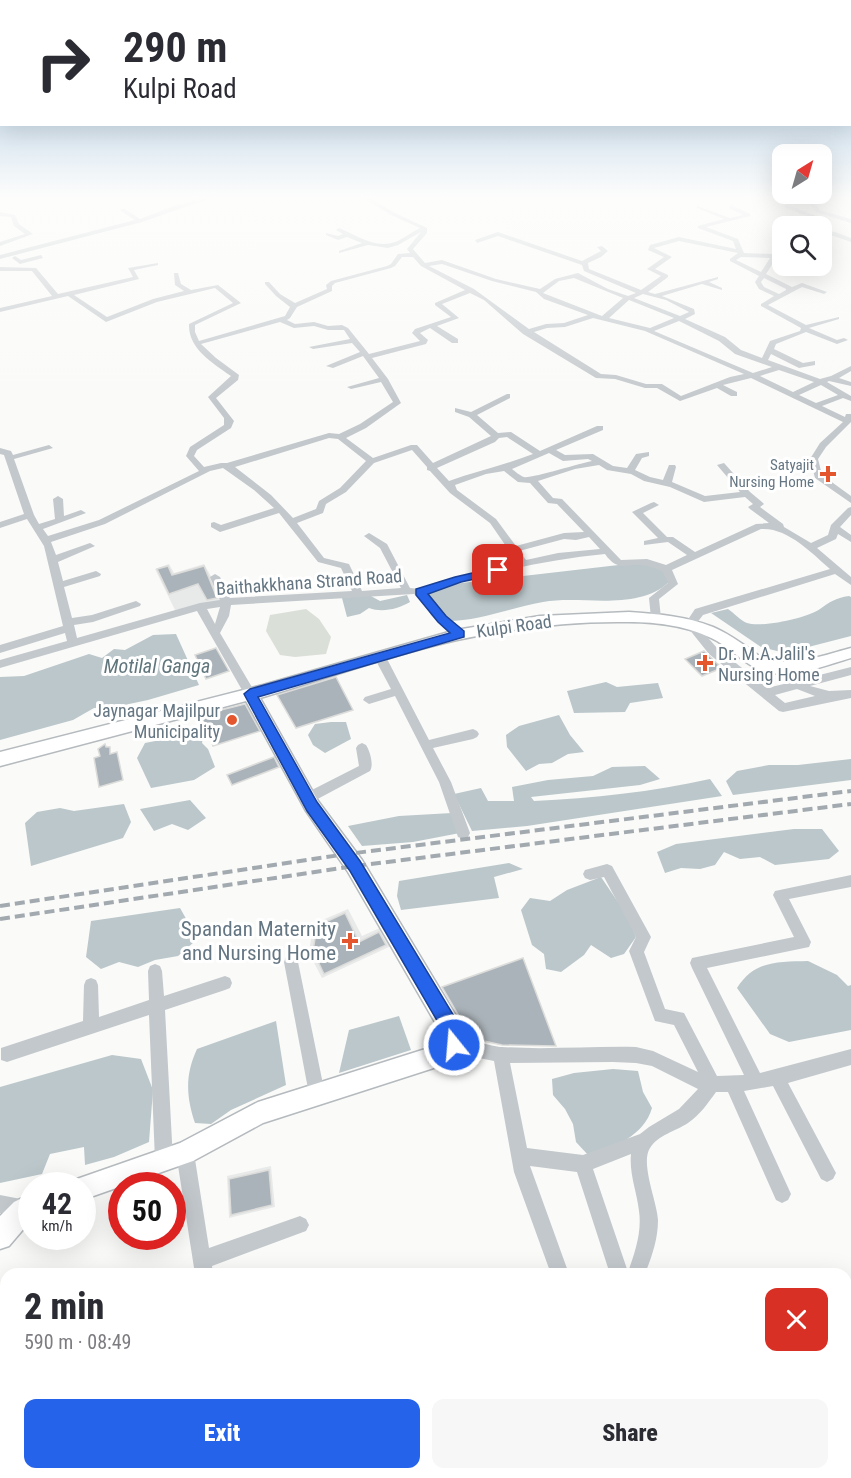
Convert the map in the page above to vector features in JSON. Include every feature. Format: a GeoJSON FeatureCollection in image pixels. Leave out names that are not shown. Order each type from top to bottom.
{"type":"FeatureCollection","features":[{"type":"Feature","properties":{"kind":"main road","name":"Kulpi Road"},"geometry":{"type":"LineString","coordinates":[[0,759],[250,694],[460,634],[540,621],[610,617],[656,618],[690,624],[723,638],[761,665],[777,668]]}},
{"type":"Feature","properties":{"kind":"main road"},"geometry":{"type":"LineString","coordinates":[[777,668],[851,654]]}},
{"type":"Feature","properties":{"kind":"main road"},"geometry":{"type":"LineString","coordinates":[[96,1183],[185,1153],[258,1113],[443,1054],[454,1045],[456,1038],[448,1022],[355,866],[308,798],[250,694]]}},
{"type":"Feature","properties":{"kind":"main road"},"geometry":{"type":"LineString","coordinates":[[0,1237],[10,1222],[18,1215]]}},
{"type":"Feature","properties":{"kind":"street"},"geometry":{"type":"LineString","coordinates":[[0,310],[137,278],[130,268],[143,266]]}},
{"type":"Feature","properties":{"kind":"street"},"geometry":{"type":"LineString","coordinates":[[198,343],[281,320],[288,317],[294,306],[330,290],[329,285],[333,282],[390,266]]}},
{"type":"Feature","properties":{"kind":"street"},"geometry":{"type":"LineString","coordinates":[[425,266],[491,302],[506,318],[526,332],[598,376],[616,377],[645,386],[659,386],[680,399],[717,385],[779,367]]}},
{"type":"Feature","properties":{"kind":"street"},"geometry":{"type":"LineString","coordinates":[[453,266],[494,280],[540,291],[557,280],[570,276],[598,274]]}},
{"type":"Feature","properties":{"kind":"street"},"geometry":{"type":"LineString","coordinates":[[585,266],[586,270],[693,312],[680,320],[648,331]]}},
{"type":"Feature","properties":{"kind":"street"},"geometry":{"type":"LineString","coordinates":[[526,332],[546,326],[565,326],[600,317],[666,276],[650,269],[655,266]]}},
{"type":"Feature","properties":{"kind":"street"},"geometry":{"type":"LineString","coordinates":[[743,266],[786,286],[789,291]]}},
{"type":"Feature","properties":{"kind":"street"},"geometry":{"type":"LineString","coordinates":[[747,268],[753,266]]}},
{"type":"Feature","properties":{"kind":"street"},"geometry":{"type":"LineString","coordinates":[[769,266],[758,282],[761,288],[779,296]]}},
{"type":"Feature","properties":{"kind":"street"},"geometry":{"type":"LineString","coordinates":[[0,269],[34,269],[57,297]]}},
{"type":"Feature","properties":{"kind":"street"},"geometry":{"type":"LineString","coordinates":[[557,272],[680,320],[722,339],[738,352],[821,383],[848,397]]}},
{"type":"Feature","properties":{"kind":"street"},"geometry":{"type":"LineString","coordinates":[[176,274],[178,285],[190,292]]}},
{"type":"Feature","properties":{"kind":"street"},"geometry":{"type":"LineString","coordinates":[[657,296],[716,278]]}},
{"type":"Feature","properties":{"kind":"street"},"geometry":{"type":"LineString","coordinates":[[703,282],[720,289]]}},
{"type":"Feature","properties":{"kind":"street"},"geometry":{"type":"LineString","coordinates":[[267,283],[278,295],[294,306]]}},
{"type":"Feature","properties":{"kind":"street"},"geometry":{"type":"LineString","coordinates":[[824,292],[802,285],[764,305],[805,328],[837,342],[844,340]]}},
{"type":"Feature","properties":{"kind":"street"},"geometry":{"type":"LineString","coordinates":[[69,294],[106,320],[155,300],[216,286],[238,303],[192,324],[191,334],[198,343],[212,359],[235,375],[235,378],[212,397],[213,402],[228,417],[230,421],[228,426],[190,453],[201,469],[206,471]]}},
{"type":"Feature","properties":{"kind":"street"},"geometry":{"type":"LineString","coordinates":[[330,366],[423,342],[424,340],[415,332],[456,318],[453,313],[437,306],[438,303],[472,290]]}},
{"type":"Feature","properties":{"kind":"street"},"geometry":{"type":"LineString","coordinates":[[540,291],[539,293],[546,298],[648,331],[752,375],[849,422],[818,451],[814,459],[818,476],[851,500]]}},
{"type":"Feature","properties":{"kind":"street"},"geometry":{"type":"LineString","coordinates":[[764,361],[773,343],[805,328],[837,318]]}},
{"type":"Feature","properties":{"kind":"street"},"geometry":{"type":"LineString","coordinates":[[281,320],[294,326],[314,324],[328,328],[341,323],[384,380],[396,400],[395,406],[341,437]]}},
{"type":"Feature","properties":{"kind":"street"},"geometry":{"type":"LineString","coordinates":[[432,326],[455,341]]}},
{"type":"Feature","properties":{"kind":"street"},"geometry":{"type":"LineString","coordinates":[[313,347],[355,340]]}},
{"type":"Feature","properties":{"kind":"street"},"geometry":{"type":"LineString","coordinates":[[770,350],[802,366],[812,363]]}},
{"type":"Feature","properties":{"kind":"street"},"geometry":{"type":"LineString","coordinates":[[832,379],[851,368]]}},
{"type":"Feature","properties":{"kind":"street"},"geometry":{"type":"LineString","coordinates":[[792,395],[826,379],[851,384]]}},
{"type":"Feature","properties":{"kind":"street"},"geometry":{"type":"LineString","coordinates":[[351,387],[384,380]]}},
{"type":"Feature","properties":{"kind":"street"},"geometry":{"type":"LineString","coordinates":[[717,385],[734,394]]}},
{"type":"Feature","properties":{"kind":"street"},"geometry":{"type":"LineString","coordinates":[[472,415],[507,396]]}},
{"type":"Feature","properties":{"kind":"street"},"geometry":{"type":"LineString","coordinates":[[814,406],[848,397]]}},
{"type":"Feature","properties":{"kind":"street"},"geometry":{"type":"LineString","coordinates":[[458,410],[472,415],[496,436]]}},
{"type":"Feature","properties":{"kind":"street"},"geometry":{"type":"LineString","coordinates":[[453,491],[450,484],[454,482],[506,468],[600,428]]}},
{"type":"Feature","properties":{"kind":"street"},"geometry":{"type":"LineString","coordinates":[[430,468],[492,440],[496,436],[508,434],[539,454]]}},
{"type":"Feature","properties":{"kind":"street"},"geometry":{"type":"LineString","coordinates":[[45,540],[102,522],[206,471],[329,435],[341,437],[371,461]]}},
{"type":"Feature","properties":{"kind":"street"},"geometry":{"type":"LineString","coordinates":[[293,521],[320,511],[322,503],[343,490],[371,461],[414,447],[430,468],[453,491],[487,515],[524,565]]}},
{"type":"Feature","properties":{"kind":"street"},"geometry":{"type":"LineString","coordinates":[[10,458],[49,448]]}},
{"type":"Feature","properties":{"kind":"street"},"geometry":{"type":"LineString","coordinates":[[551,450],[563,458],[590,456],[610,468],[667,483],[704,499],[747,494]]}},
{"type":"Feature","properties":{"kind":"street"},"geometry":{"type":"LineString","coordinates":[[0,451],[8,453],[29,515],[45,540],[53,560],[73,644]]}},
{"type":"Feature","properties":{"kind":"street"},"geometry":{"type":"LineString","coordinates":[[629,472],[639,456],[646,454]]}},
{"type":"Feature","properties":{"kind":"street"},"geometry":{"type":"LineString","coordinates":[[506,468],[521,480],[532,480],[573,466],[600,462]]}},
{"type":"Feature","properties":{"kind":"street"},"geometry":{"type":"LineString","coordinates":[[722,465],[747,494],[759,504],[753,507],[851,582]]}},
{"type":"Feature","properties":{"kind":"street"},"geometry":{"type":"LineString","coordinates":[[228,466],[263,491],[281,508],[321,560],[345,566],[358,594]]}},
{"type":"Feature","properties":{"kind":"street"},"geometry":{"type":"LineString","coordinates":[[667,483],[672,467]]}},
{"type":"Feature","properties":{"kind":"street"},"geometry":{"type":"LineString","coordinates":[[532,480],[551,501],[558,501],[609,551],[617,562],[647,562],[666,568],[759,526],[772,524],[780,526]]}},
{"type":"Feature","properties":{"kind":"street"},"geometry":{"type":"LineString","coordinates":[[58,499],[60,520]]}},
{"type":"Feature","properties":{"kind":"street"},"geometry":{"type":"LineString","coordinates":[[654,505],[638,512],[665,540]]}},
{"type":"Feature","properties":{"kind":"street"},"geometry":{"type":"LineString","coordinates":[[214,525],[220,529],[281,508]]}},
{"type":"Feature","properties":{"kind":"street"},"geometry":{"type":"LineString","coordinates":[[809,548],[832,537],[834,527],[851,510]]}},
{"type":"Feature","properties":{"kind":"street"},"geometry":{"type":"LineString","coordinates":[[37,528],[81,513]]}},
{"type":"Feature","properties":{"kind":"street"},"geometry":{"type":"LineString","coordinates":[[0,525],[29,515]]}},
{"type":"Feature","properties":{"kind":"street"},"geometry":{"type":"LineString","coordinates":[[834,527],[851,539]]}},
{"type":"Feature","properties":{"kind":"street"},"geometry":{"type":"LineString","coordinates":[[513,550],[564,536],[576,537],[591,534]]}},
{"type":"Feature","properties":{"kind":"street"},"geometry":{"type":"LineString","coordinates":[[369,536],[384,546],[407,591]]}},
{"type":"Feature","properties":{"kind":"street"},"geometry":{"type":"LineString","coordinates":[[647,543],[670,539],[693,555]]}},
{"type":"Feature","properties":{"kind":"street"},"geometry":{"type":"LineString","coordinates":[[53,560],[90,546]]}},
{"type":"Feature","properties":{"kind":"street","name":"Baithakkhana Strand Road"},"geometry":{"type":"LineString","coordinates":[[0,664],[99,637],[174,612],[200,607],[227,602],[421,592],[459,579],[570,553],[609,551]]}},
{"type":"Feature","properties":{"kind":"street"},"geometry":{"type":"LineString","coordinates":[[656,618],[654,598],[674,584],[666,568]]}},
{"type":"Feature","properties":{"kind":"street"},"geometry":{"type":"LineString","coordinates":[[836,570],[699,612],[690,624],[713,651],[783,708],[851,693]]}},
{"type":"Feature","properties":{"kind":"street"},"geometry":{"type":"LineString","coordinates":[[60,585],[96,574]]}},
{"type":"Feature","properties":{"kind":"street"},"geometry":{"type":"LineString","coordinates":[[215,577],[227,602],[225,613],[216,631]]}},
{"type":"Feature","properties":{"kind":"street","name":"Baithakkhana Strand Road"},"geometry":{"type":"LineString","coordinates":[[421,592],[442,619],[460,634]]}},
{"type":"Feature","properties":{"kind":"street"},"geometry":{"type":"LineString","coordinates":[[0,648],[136,604]]}},
{"type":"Feature","properties":{"kind":"street"},"geometry":{"type":"LineString","coordinates":[[200,607],[216,631],[250,694]]}},
{"type":"Feature","properties":{"kind":"street"},"geometry":{"type":"LineString","coordinates":[[93,618],[99,637]]}},
{"type":"Feature","properties":{"kind":"street"},"geometry":{"type":"LineString","coordinates":[[380,657],[445,782],[463,833]]}},
{"type":"Feature","properties":{"kind":"street"},"geometry":{"type":"LineString","coordinates":[[777,668],[798,685],[829,697],[836,696]]}},
{"type":"Feature","properties":{"kind":"street"},"geometry":{"type":"LineString","coordinates":[[765,693],[851,671]]}},
{"type":"Feature","properties":{"kind":"street"},"geometry":{"type":"LineString","coordinates":[[369,700],[398,691]]}},
{"type":"Feature","properties":{"kind":"street"},"geometry":{"type":"LineString","coordinates":[[426,745],[473,735]]}},
{"type":"Feature","properties":{"kind":"street"},"geometry":{"type":"LineString","coordinates":[[308,798],[366,768],[363,748]]}},
{"type":"Feature","properties":{"kind":"street"},"geometry":{"type":"LineString","coordinates":[[590,874],[607,870],[644,937],[636,951],[660,1016],[679,1018],[712,1084]]}},
{"type":"Feature","properties":{"kind":"street"},"geometry":{"type":"LineString","coordinates":[[756,1082],[698,963],[804,942],[780,895],[851,881]]}},
{"type":"Feature","properties":{"kind":"street"},"geometry":{"type":"LineString","coordinates":[[291,962],[317,1094]]}},
{"type":"Feature","properties":{"kind":"street"},"geometry":{"type":"LineString","coordinates":[[155,971],[164,1161]]}},
{"type":"Feature","properties":{"kind":"street"},"geometry":{"type":"LineString","coordinates":[[7,1054],[225,982]]}},
{"type":"Feature","properties":{"kind":"street"},"geometry":{"type":"LineString","coordinates":[[91,1026],[92,985]]}},
{"type":"Feature","properties":{"kind":"street"},"geometry":{"type":"LineString","coordinates":[[454,1045],[501,1056],[646,1055],[697,1080],[712,1084],[733,1085],[756,1082],[851,1057]]}},
{"type":"Feature","properties":{"kind":"street"},"geometry":{"type":"LineString","coordinates":[[501,1056],[523,1172],[558,1268]]}},
{"type":"Feature","properties":{"kind":"street"},"geometry":{"type":"LineString","coordinates":[[776,1076],[826,1173]]}},
{"type":"Feature","properties":{"kind":"street"},"geometry":{"type":"LineString","coordinates":[[520,1156],[583,1164],[646,1140],[683,1116],[712,1084]]}},
{"type":"Feature","properties":{"kind":"street"},"geometry":{"type":"LineString","coordinates":[[733,1085],[782,1194]]}},
{"type":"Feature","properties":{"kind":"street"},"geometry":{"type":"LineString","coordinates":[[638,1268],[648,1231],[648,1212],[640,1161],[641,1148],[646,1140]]}},
{"type":"Feature","properties":{"kind":"street"},"geometry":{"type":"LineString","coordinates":[[185,1153],[203,1267],[300,1225]]}},
{"type":"Feature","properties":{"kind":"street"},"geometry":{"type":"LineString","coordinates":[[583,1164],[618,1268]]}},
{"type":"Feature","properties":{"kind":"street"},"geometry":{"type":"LineString","coordinates":[[0,1204],[18,1205]]}},
{"type":"Feature","properties":{"kind":"shaded area"},"geometry":{"type":"Polygon","coordinates":[[[169,564],[174,573],[204,564],[225,601],[175,610],[155,569],[169,564]]]}},
{"type":"Feature","properties":{"kind":"shaded area"},"geometry":{"type":"Polygon","coordinates":[[[306,609],[319,619],[331,637],[326,654],[295,657],[280,655],[266,631],[270,615],[306,609]]]}},
{"type":"Feature","properties":{"kind":"shaded area","name":"Spandan Maternity and Nursing Home"},"geometry":{"type":"Polygon","coordinates":[[[348,909],[362,936],[382,927],[391,946],[322,978],[309,953],[313,924],[348,909]]]}},
{"type":"Feature","properties":{"kind":"shaded area"},"geometry":{"type":"Polygon","coordinates":[[[271,1166],[275,1207],[229,1218],[227,1176],[271,1166]]]}},
{"type":"Feature","properties":{"kind":"water"},"geometry":{"type":"Polygon","coordinates":[[[636,563],[655,566],[665,572],[669,582],[656,591],[625,600],[558,600],[483,617],[447,621],[427,593],[444,585],[636,563]]]}},
{"type":"Feature","properties":{"kind":"water"},"geometry":{"type":"Polygon","coordinates":[[[369,595],[380,601],[407,595],[410,602],[390,610],[369,608],[360,614],[347,617],[342,598],[369,595]]]}},
{"type":"Feature","properties":{"kind":"water"},"geometry":{"type":"Polygon","coordinates":[[[851,597],[851,636],[785,653],[761,647],[711,613],[728,609],[747,623],[773,623],[806,616],[833,601],[851,597]]]}},
{"type":"Feature","properties":{"kind":"water","name":"Motilal Ganga"},"geometry":{"type":"Polygon","coordinates":[[[176,634],[199,685],[148,700],[110,708],[94,708],[73,720],[0,740],[0,677],[24,676],[89,654],[102,658],[114,649],[125,650],[153,635],[176,634]]]}},
{"type":"Feature","properties":{"kind":"water"},"geometry":{"type":"Polygon","coordinates":[[[606,682],[617,687],[658,683],[663,698],[630,703],[625,712],[574,713],[567,691],[606,682]]]}},
{"type":"Feature","properties":{"kind":"water"},"geometry":{"type":"Polygon","coordinates":[[[559,715],[570,735],[584,752],[568,754],[552,763],[539,764],[526,771],[507,747],[506,735],[519,726],[559,715]]]}},
{"type":"Feature","properties":{"kind":"water"},"geometry":{"type":"Polygon","coordinates":[[[346,722],[351,739],[325,753],[313,745],[308,735],[315,724],[346,722]]]}},
{"type":"Feature","properties":{"kind":"water"},"geometry":{"type":"Polygon","coordinates":[[[181,732],[191,736],[204,732],[202,743],[208,749],[215,767],[194,780],[151,788],[137,758],[145,743],[171,738],[181,732]]]}},
{"type":"Feature","properties":{"kind":"water"},"geometry":{"type":"Polygon","coordinates":[[[851,759],[851,780],[733,795],[726,781],[737,771],[769,765],[798,765],[851,759]]]}},
{"type":"Feature","properties":{"kind":"water"},"geometry":{"type":"Polygon","coordinates":[[[645,766],[660,779],[640,785],[531,797],[534,801],[600,796],[666,788],[710,779],[722,796],[527,826],[472,831],[454,794],[481,788],[488,801],[514,801],[512,787],[548,780],[593,776],[612,767],[645,766]]]}},
{"type":"Feature","properties":{"kind":"water"},"geometry":{"type":"Polygon","coordinates":[[[190,800],[206,818],[188,830],[172,824],[154,831],[140,809],[190,800]]]}},
{"type":"Feature","properties":{"kind":"water"},"geometry":{"type":"Polygon","coordinates":[[[124,804],[131,822],[123,838],[31,866],[25,823],[37,812],[60,808],[74,811],[124,804]]]}},
{"type":"Feature","properties":{"kind":"water"},"geometry":{"type":"Polygon","coordinates":[[[452,813],[460,833],[413,842],[362,846],[348,826],[399,816],[452,813]]]}},
{"type":"Feature","properties":{"kind":"water"},"geometry":{"type":"Polygon","coordinates":[[[794,829],[822,829],[839,851],[829,859],[775,865],[760,857],[740,859],[724,852],[715,865],[700,869],[681,868],[665,873],[657,852],[676,844],[794,829]]]}},
{"type":"Feature","properties":{"kind":"water"},"geometry":{"type":"Polygon","coordinates":[[[509,863],[523,869],[494,877],[499,898],[401,910],[397,896],[399,881],[509,863]]]}},
{"type":"Feature","properties":{"kind":"water"},"geometry":{"type":"Polygon","coordinates":[[[601,877],[626,914],[636,937],[624,954],[611,958],[591,945],[584,955],[561,972],[546,969],[544,954],[532,945],[521,910],[530,898],[550,901],[567,890],[601,877]]]}},
{"type":"Feature","properties":{"kind":"water"},"geometry":{"type":"Polygon","coordinates":[[[180,908],[193,931],[194,942],[178,956],[155,960],[138,967],[119,962],[101,969],[86,957],[91,921],[180,908]]]}},
{"type":"Feature","properties":{"kind":"water"},"geometry":{"type":"Polygon","coordinates":[[[808,961],[837,975],[848,986],[851,985],[851,1030],[789,1042],[770,1034],[737,988],[751,972],[759,967],[768,964],[808,961]]]}},
{"type":"Feature","properties":{"kind":"water"},"geometry":{"type":"Polygon","coordinates":[[[399,1016],[411,1050],[339,1073],[349,1030],[399,1016]]]}},
{"type":"Feature","properties":{"kind":"water"},"geometry":{"type":"Polygon","coordinates":[[[276,1021],[286,1085],[231,1110],[211,1124],[195,1123],[188,1086],[190,1068],[197,1049],[276,1021]]]}},
{"type":"Feature","properties":{"kind":"water"},"geometry":{"type":"Polygon","coordinates":[[[112,1055],[141,1059],[153,1090],[149,1142],[114,1157],[85,1165],[84,1147],[50,1154],[43,1172],[18,1172],[18,1179],[0,1183],[0,1087],[112,1055]]]}},
{"type":"Feature","properties":{"kind":"water"},"geometry":{"type":"Polygon","coordinates":[[[613,1069],[638,1071],[643,1092],[652,1108],[648,1118],[635,1133],[608,1149],[589,1156],[576,1142],[573,1124],[565,1109],[553,1095],[552,1079],[574,1073],[613,1069]]]}},
{"type":"Feature","properties":{"kind":"building"},"geometry":{"type":"Polygon","coordinates":[[[168,566],[172,575],[204,566],[217,598],[207,600],[198,584],[169,594],[157,569],[168,566]]]}},
{"type":"Feature","properties":{"kind":"building"},"geometry":{"type":"Polygon","coordinates":[[[216,648],[229,671],[206,679],[195,655],[216,648]]]}},
{"type":"Feature","properties":{"kind":"building","name":"Dr. M.A.Jalil's Nursing Home"},"geometry":{"type":"Polygon","coordinates":[[[704,651],[722,668],[702,676],[685,659],[704,651]]]}},
{"type":"Feature","properties":{"kind":"building"},"geometry":{"type":"Polygon","coordinates":[[[336,677],[353,710],[296,728],[277,695],[336,677]]]}},
{"type":"Feature","properties":{"kind":"building","name":"Jaynagar Majilpur Municipality"},"geometry":{"type":"Polygon","coordinates":[[[245,704],[260,731],[213,746],[201,715],[245,704]]]}},
{"type":"Feature","properties":{"kind":"building"},"geometry":{"type":"Polygon","coordinates":[[[105,744],[106,747],[110,747],[110,754],[117,752],[123,780],[99,787],[94,758],[100,756],[98,749],[105,744]]]}},
{"type":"Feature","properties":{"kind":"building"},"geometry":{"type":"Polygon","coordinates":[[[274,757],[279,767],[232,785],[227,775],[274,757]]]}},
{"type":"Feature","properties":{"kind":"building","name":"Spandan Maternity and Nursing Home"},"geometry":{"type":"Polygon","coordinates":[[[345,913],[359,942],[379,932],[386,945],[324,974],[313,951],[317,926],[345,913]]]}},
{"type":"Feature","properties":{"kind":"building"},"geometry":{"type":"Polygon","coordinates":[[[523,958],[556,1046],[502,1045],[466,1037],[463,1023],[442,987],[523,958]]]}},
{"type":"Feature","properties":{"kind":"building"},"geometry":{"type":"Polygon","coordinates":[[[269,1170],[272,1205],[231,1215],[229,1179],[269,1170]]]}},
{"type":"Feature","properties":{"kind":"railway"},"geometry":{"type":"LineString","coordinates":[[0,906],[347,854],[851,791]]}},
{"type":"Feature","properties":{"kind":"railway"},"geometry":{"type":"LineString","coordinates":[[0,919],[355,866],[851,804]]}},
{"type":"Feature","properties":{"kind":"place","name":"Satyajit Nursing Home"},"geometry":{"type":"Point","coordinates":[828,474]}},
{"type":"Feature","properties":{"kind":"place","name":"Dr. M.A.Jalil's Nursing Home"},"geometry":{"type":"Point","coordinates":[705,663]}},
{"type":"Feature","properties":{"kind":"place","name":"Jaynagar Majilpur Municipality"},"geometry":{"type":"Point","coordinates":[232,720]}},
{"type":"Feature","properties":{"kind":"place","name":"Spandan Maternity and Nursing Home"},"geometry":{"type":"Point","coordinates":[350,941]}},
{"type":"Feature","properties":{"kind":"route"},"geometry":{"type":"LineString","coordinates":[[454,1045],[456,1038],[453,1032],[355,866],[312,806],[250,694],[460,634],[435,612],[421,592],[459,579],[498,570]]}}]}
